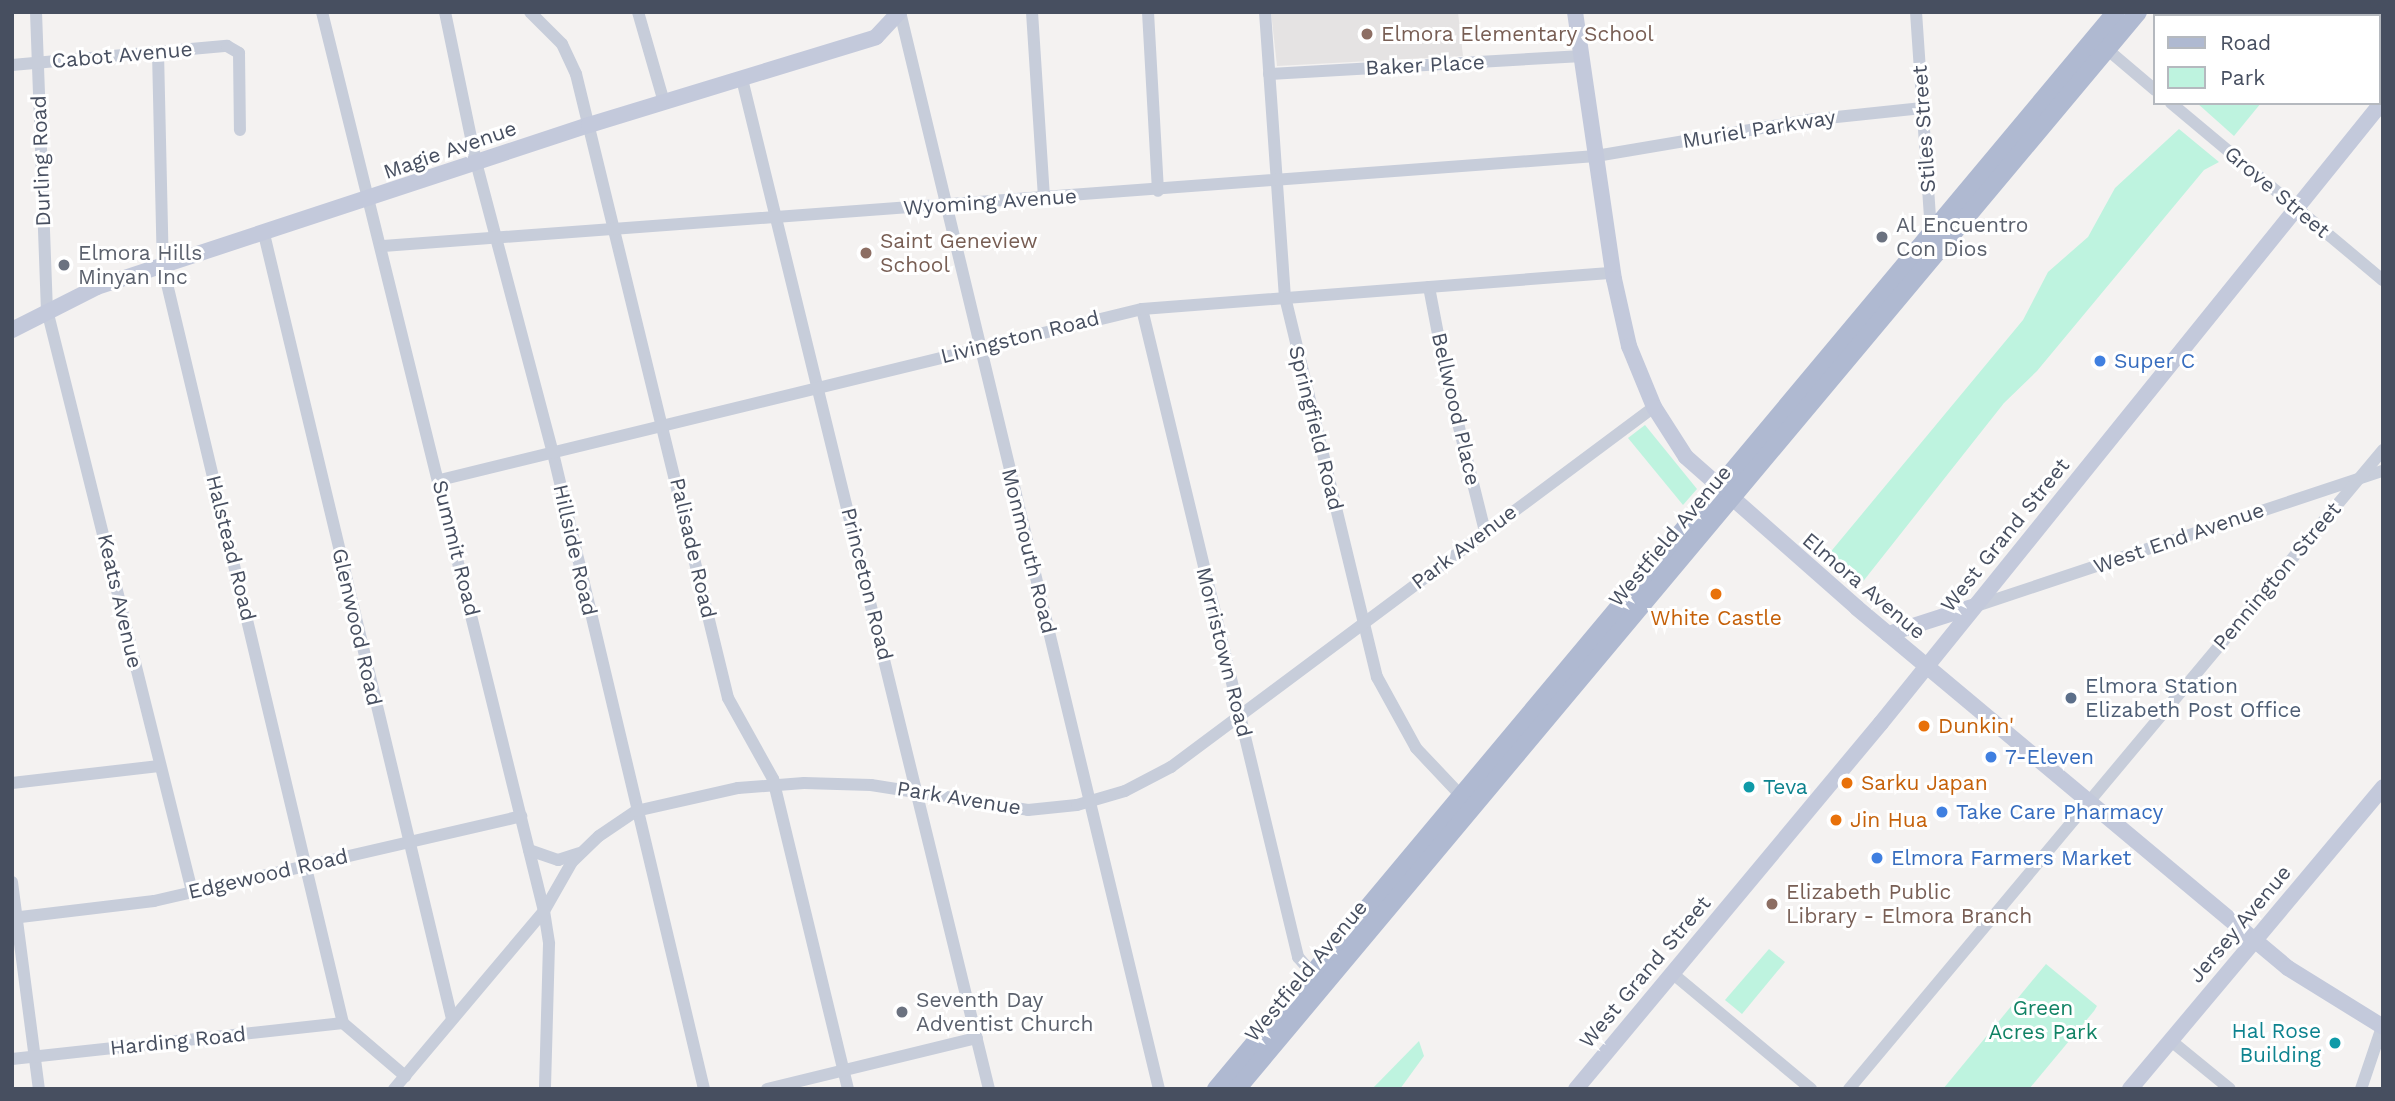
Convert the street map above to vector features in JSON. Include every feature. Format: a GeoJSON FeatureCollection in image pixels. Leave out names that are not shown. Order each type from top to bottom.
{"type":"FeatureCollection","features":[{"type":"Feature","properties":{"kind":"main road","name":"Westfield Avenue"},"geometry":{"type":"LineString","coordinates":[[2100,44],[2116,12]]}},
{"type":"Feature","properties":{"kind":"main road","name":"Westfield Avenue"},"geometry":{"type":"LineString","coordinates":[[1216,1089],[1318,979],[2100,44],[2138,12]]}},
{"type":"Feature","properties":{"kind":"main road","name":"Westfield Avenue"},"geometry":{"type":"LineString","coordinates":[[1237,1089],[1318,979]]}},
{"type":"Feature","properties":{"kind":"street","name":"Durling Road"},"geometry":{"type":"LineString","coordinates":[[36,12],[47,310]]}},
{"type":"Feature","properties":{"kind":"street","name":"Summit Road"},"geometry":{"type":"LineString","coordinates":[[322,12],[372,199],[544,911],[549,944],[545,1089]]}},
{"type":"Feature","properties":{"kind":"street","name":"Hillside Road"},"geometry":{"type":"LineString","coordinates":[[444,12],[476,162],[498,237],[552,453],[704,1089]]}},
{"type":"Feature","properties":{"kind":"street","name":"Palisade Road"},"geometry":{"type":"LineString","coordinates":[[530,12],[562,44],[589,125],[664,426],[727,698],[775,784],[848,1089]]}},
{"type":"Feature","properties":{"kind":"street"},"geometry":{"type":"LineString","coordinates":[[638,12],[664,102]]}},
{"type":"Feature","properties":{"kind":"street","name":"Magie Avenue"},"geometry":{"type":"LineString","coordinates":[[12,330],[97,287],[372,199],[589,125],[876,37],[900,12]]}},
{"type":"Feature","properties":{"kind":"street","name":"Monmouth Road"},"geometry":{"type":"LineString","coordinates":[[900,12],[1159,1089]]}},
{"type":"Feature","properties":{"kind":"street"},"geometry":{"type":"LineString","coordinates":[[1032,12],[1044,198]]}},
{"type":"Feature","properties":{"kind":"street"},"geometry":{"type":"LineString","coordinates":[[1148,12],[1158,191]]}},
{"type":"Feature","properties":{"kind":"street","name":"Springfield Road"},"geometry":{"type":"LineString","coordinates":[[1265,12],[1285,297],[1377,677],[1395,715],[1433,769],[1467,801]]}},
{"type":"Feature","properties":{"kind":"street","name":"Elmora Avenue"},"geometry":{"type":"LineString","coordinates":[[1575,12],[1614,273],[1629,346],[1654,407],[1686,457],[1724,495],[2288,968],[2383,1027]]}},
{"type":"Feature","properties":{"kind":"street","name":"Stiles Street"},"geometry":{"type":"LineString","coordinates":[[1916,12],[1930,216],[1942,234]]}},
{"type":"Feature","properties":{"kind":"street"},"geometry":{"type":"LineString","coordinates":[[2100,44],[2154,89]]}},
{"type":"Feature","properties":{"kind":"street","name":"Cabot Avenue"},"geometry":{"type":"LineString","coordinates":[[12,65],[232,48],[239,53],[240,130]]}},
{"type":"Feature","properties":{"kind":"street","name":"Halstead Road"},"geometry":{"type":"LineString","coordinates":[[158,52],[163,267],[343,1023]]}},
{"type":"Feature","properties":{"kind":"street","name":"Baker Place"},"geometry":{"type":"LineString","coordinates":[[1269,74],[1581,56]]}},
{"type":"Feature","properties":{"kind":"street","name":"Princeton Road"},"geometry":{"type":"LineString","coordinates":[[742,79],[989,1089]]}},
{"type":"Feature","properties":{"kind":"street","name":"Grove Street"},"geometry":{"type":"LineString","coordinates":[[2173,105],[2383,280]]}},
{"type":"Feature","properties":{"kind":"street","name":"West Grand Street"},"geometry":{"type":"LineString","coordinates":[[1576,1089],[1927,666],[2380,105]]}},
{"type":"Feature","properties":{"kind":"street","name":"Muriel Parkway"},"geometry":{"type":"LineString","coordinates":[[1596,156],[1808,120],[1922,108]]}},
{"type":"Feature","properties":{"kind":"street","name":"Wyoming Avenue"},"geometry":{"type":"LineString","coordinates":[[383,246],[614,230],[777,215],[1277,183],[1596,156]]}},
{"type":"Feature","properties":{"kind":"street","name":"Glenwood Road"},"geometry":{"type":"LineString","coordinates":[[264,233],[452,1019]]}},
{"type":"Feature","properties":{"kind":"street","name":"Livingston Road"},"geometry":{"type":"LineString","coordinates":[[440,480],[664,426],[818,385],[1142,309],[1614,273]]}},
{"type":"Feature","properties":{"kind":"street","name":"Bellwood Place"},"geometry":{"type":"LineString","coordinates":[[1429,287],[1445,371],[1485,531]]}},
{"type":"Feature","properties":{"kind":"street","name":"Morristown Road"},"geometry":{"type":"LineString","coordinates":[[1142,309],[1298,957],[1318,979]]}},
{"type":"Feature","properties":{"kind":"street","name":"Keats Avenue"},"geometry":{"type":"LineString","coordinates":[[47,310],[192,891]]}},
{"type":"Feature","properties":{"kind":"street","name":"Park Avenue"},"geometry":{"type":"LineString","coordinates":[[394,1089],[544,911],[561,877],[582,851],[636,811],[690,797],[775,784],[853,783],[1028,810],[1090,802],[1149,780],[1654,407]]}},
{"type":"Feature","properties":{"kind":"street","name":"Pennington Street"},"geometry":{"type":"LineString","coordinates":[[1849,1089],[2383,450]]}},
{"type":"Feature","properties":{"kind":"street","name":"West End Avenue"},"geometry":{"type":"LineString","coordinates":[[1975,606],[2383,471]]}},
{"type":"Feature","properties":{"kind":"street"},"geometry":{"type":"LineString","coordinates":[[1888,634],[1975,606]]}},
{"type":"Feature","properties":{"kind":"street"},"geometry":{"type":"LineString","coordinates":[[12,783],[159,766]]}},
{"type":"Feature","properties":{"kind":"street","name":"Jersey Avenue"},"geometry":{"type":"LineString","coordinates":[[2130,1089],[2383,787]]}},
{"type":"Feature","properties":{"kind":"street","name":"Edgewood Road"},"geometry":{"type":"LineString","coordinates":[[15,918],[154,901],[521,816]]}},
{"type":"Feature","properties":{"kind":"street"},"geometry":{"type":"LineString","coordinates":[[529,850],[558,860],[582,851]]}},
{"type":"Feature","properties":{"kind":"street"},"geometry":{"type":"LineString","coordinates":[[12,882],[39,1089]]}},
{"type":"Feature","properties":{"kind":"street"},"geometry":{"type":"LineString","coordinates":[[1672,973],[1811,1089]]}},
{"type":"Feature","properties":{"kind":"street"},"geometry":{"type":"LineString","coordinates":[[343,1023],[405,1076]]}},
{"type":"Feature","properties":{"kind":"street","name":"Harding Road"},"geometry":{"type":"LineString","coordinates":[[12,1059],[343,1023]]}},
{"type":"Feature","properties":{"kind":"street"},"geometry":{"type":"LineString","coordinates":[[2361,1089],[2383,1027]]}},
{"type":"Feature","properties":{"kind":"street"},"geometry":{"type":"LineString","coordinates":[[767,1089],[977,1038]]}},
{"type":"Feature","properties":{"kind":"street"},"geometry":{"type":"LineString","coordinates":[[2170,1040],[2230,1089]]}},
{"type":"Feature","properties":{"kind":"shaded area","name":"Elmora Elementary School"},"geometry":{"type":"Polygon","coordinates":[[[1271,12],[1458,12],[1463,56],[1277,66],[1271,12]]]}},
{"type":"Feature","properties":{"kind":"green space"},"geometry":{"type":"Polygon","coordinates":[[[2199,105],[2259,105],[2234,136],[2199,105]]]}},
{"type":"Feature","properties":{"kind":"green space"},"geometry":{"type":"Polygon","coordinates":[[[2179,129],[2219,162],[2204,170],[2037,371],[2004,403],[1861,584],[1828,555],[2023,320],[2048,272],[2088,237],[2115,188],[2179,129]]]}},
{"type":"Feature","properties":{"kind":"green space"},"geometry":{"type":"Polygon","coordinates":[[[1645,425],[1697,489],[1683,505],[1628,438],[1645,425]]]}},
{"type":"Feature","properties":{"kind":"green space"},"geometry":{"type":"Polygon","coordinates":[[[1769,949],[1785,962],[1742,1014],[1725,1000],[1769,949]]]}},
{"type":"Feature","properties":{"kind":"green space","name":"Green Acres Park"},"geometry":{"type":"Polygon","coordinates":[[[2046,964],[2097,1006],[2094,1011],[2029,1089],[1943,1089],[2046,964]]]}},
{"type":"Feature","properties":{"kind":"green space"},"geometry":{"type":"Polygon","coordinates":[[[1419,1041],[1424,1056],[1400,1089],[1372,1089],[1419,1041]]]}},
{"type":"Feature","properties":{"kind":"place","name":"Elmora Elementary School"},"geometry":{"type":"Point","coordinates":[1367,34]}},
{"type":"Feature","properties":{"kind":"place","name":"Al Encuentro Con Dios"},"geometry":{"type":"Point","coordinates":[1882,237]}},
{"type":"Feature","properties":{"kind":"place","name":"Saint Geneview School"},"geometry":{"type":"Point","coordinates":[866,253]}},
{"type":"Feature","properties":{"kind":"place","name":"Elmora Hills Minyan Inc"},"geometry":{"type":"Point","coordinates":[64,265]}},
{"type":"Feature","properties":{"kind":"place","name":"Super C"},"geometry":{"type":"Point","coordinates":[2100,361]}},
{"type":"Feature","properties":{"kind":"place","name":"White Castle"},"geometry":{"type":"Point","coordinates":[1716,594]}},
{"type":"Feature","properties":{"kind":"place","name":"Elmora Station Elizabeth Post Office"},"geometry":{"type":"Point","coordinates":[2071,698]}},
{"type":"Feature","properties":{"kind":"place","name":"Dunkin'"},"geometry":{"type":"Point","coordinates":[1924,726]}},
{"type":"Feature","properties":{"kind":"place","name":"7-Eleven"},"geometry":{"type":"Point","coordinates":[1991,757]}},
{"type":"Feature","properties":{"kind":"place","name":"Sarku Japan"},"geometry":{"type":"Point","coordinates":[1847,783]}},
{"type":"Feature","properties":{"kind":"place","name":"Teva"},"geometry":{"type":"Point","coordinates":[1749,787]}},
{"type":"Feature","properties":{"kind":"place","name":"Take Care Pharmacy"},"geometry":{"type":"Point","coordinates":[1942,812]}},
{"type":"Feature","properties":{"kind":"place","name":"Jin Hua"},"geometry":{"type":"Point","coordinates":[1836,820]}},
{"type":"Feature","properties":{"kind":"place","name":"Elmora Farmers Market"},"geometry":{"type":"Point","coordinates":[1877,858]}},
{"type":"Feature","properties":{"kind":"place","name":"Elizabeth Public Library - Elmora Branch"},"geometry":{"type":"Point","coordinates":[1772,904]}},
{"type":"Feature","properties":{"kind":"place","name":"Seventh Day Adventist Church"},"geometry":{"type":"Point","coordinates":[902,1012]}},
{"type":"Feature","properties":{"kind":"place","name":"Hal Rose Building"},"geometry":{"type":"Point","coordinates":[2335,1043]}}]}
